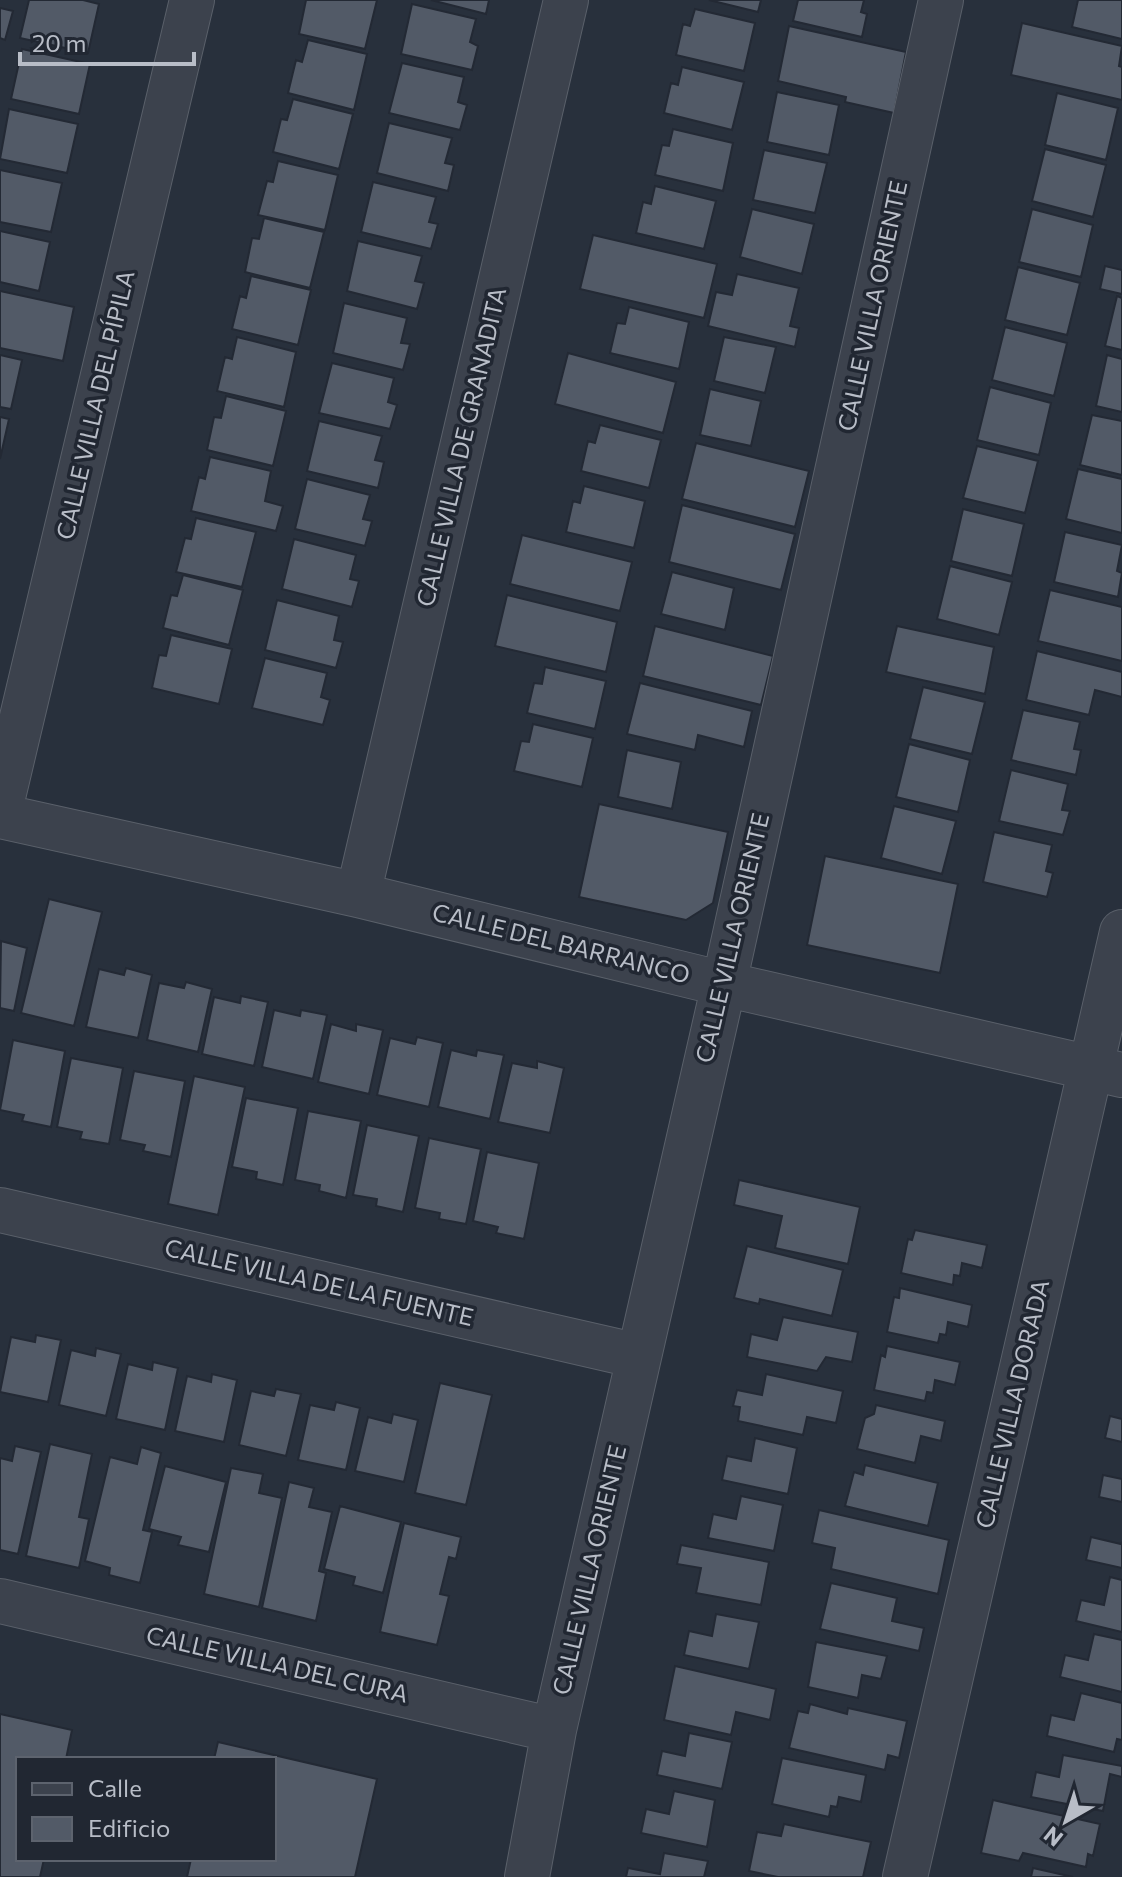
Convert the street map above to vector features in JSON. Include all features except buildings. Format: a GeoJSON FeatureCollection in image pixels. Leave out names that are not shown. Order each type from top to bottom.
{"type":"FeatureCollection","features":[{"type":"Feature","properties":{"kind":"street","name":"CALLE VILLA DEL PÍPILA"},"geometry":{"type":"LineString","coordinates":[[0,813],[192,0]]}},
{"type":"Feature","properties":{"kind":"street","name":"CALLE VILLA DE GRANADITA"},"geometry":{"type":"LineString","coordinates":[[358,895],[566,0]]}},
{"type":"Feature","properties":{"kind":"street","name":"CALLE VILLA ORIENTE"},"geometry":{"type":"LineString","coordinates":[[527,1877],[554,1730],[724,984],[941,0]]}},
{"type":"Feature","properties":{"kind":"street","name":"CALLE DEL BARRANCO"},"geometry":{"type":"LineString","coordinates":[[0,813],[1106,1072]]}},
{"type":"Feature","properties":{"kind":"street","name":"CALLE VILLA DORADA"},"geometry":{"type":"LineString","coordinates":[[905,1877],[1106,1072],[1122,932]]}},
{"type":"Feature","properties":{"kind":"street","name":"CALLE VILLA DE LA FUENTE"},"geometry":{"type":"LineString","coordinates":[[0,1210],[638,1356]]}},
{"type":"Feature","properties":{"kind":"street","name":"CALLE VILLA DEL CURA"},"geometry":{"type":"LineString","coordinates":[[0,1601],[554,1730]]}}]}
